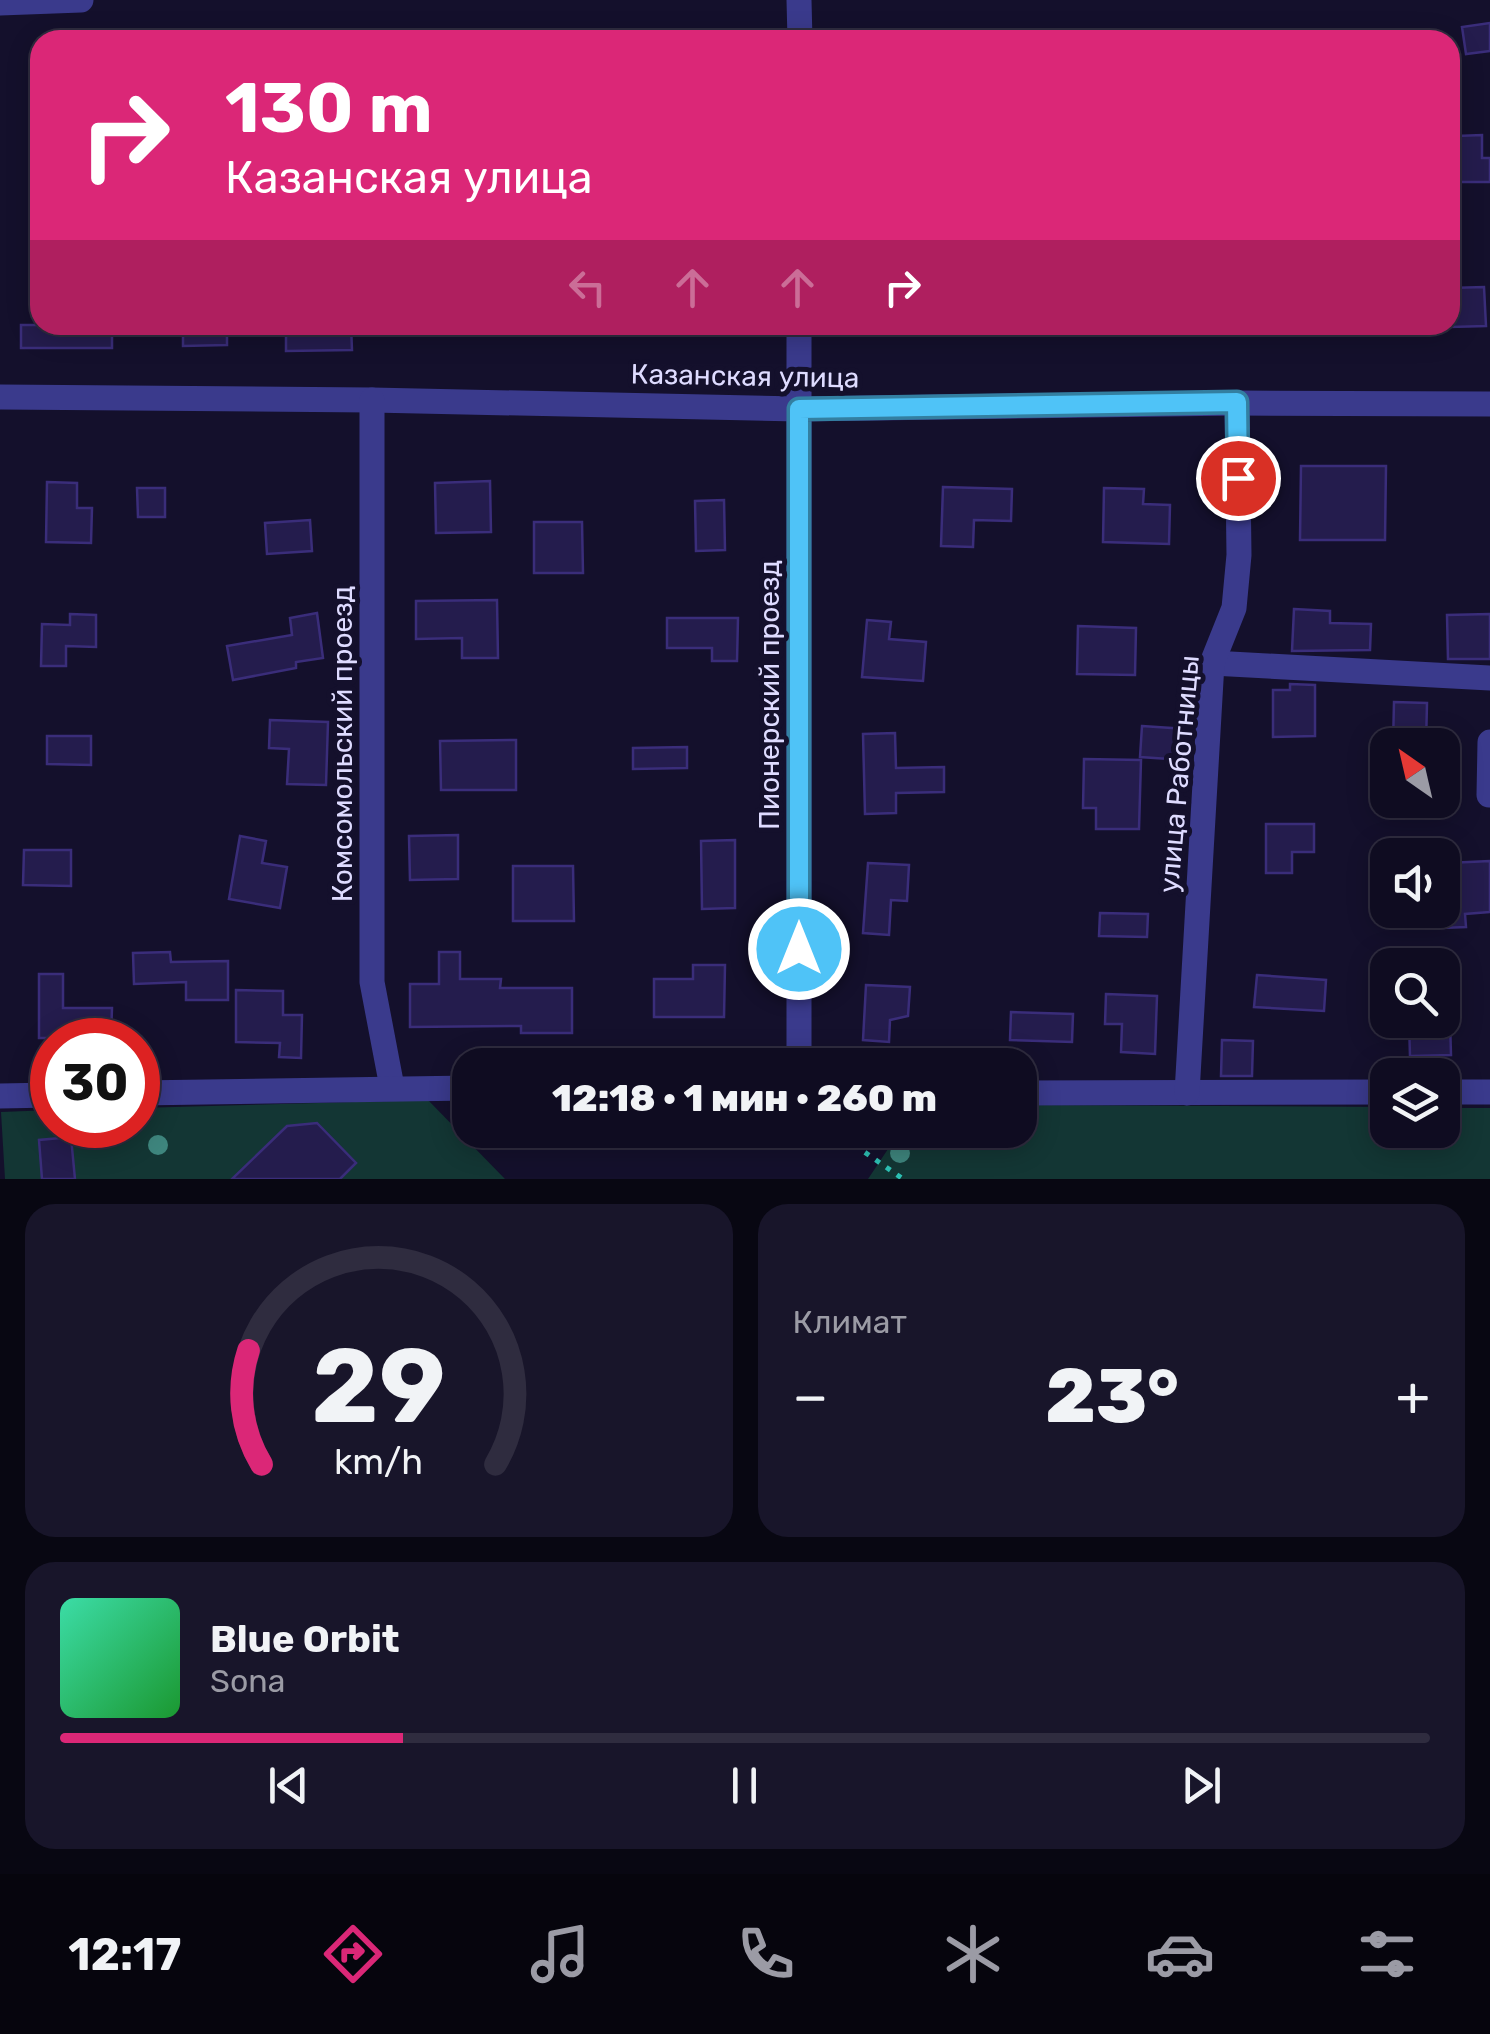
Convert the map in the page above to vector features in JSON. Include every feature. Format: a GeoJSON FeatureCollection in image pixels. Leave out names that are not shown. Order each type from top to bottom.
{"type":"FeatureCollection","features":[{"type":"Feature","properties":{"kind":"street"},"geometry":{"type":"LineString","coordinates":[[0,3],[82,0]]}},
{"type":"Feature","properties":{"kind":"street"},"geometry":{"type":"LineString","coordinates":[[799,0],[800,30]]}},
{"type":"Feature","properties":{"kind":"street","name":"Пионерский проезд"},"geometry":{"type":"LineString","coordinates":[[799,335],[799,1048]]}},
{"type":"Feature","properties":{"kind":"street","name":"Казанская улица"},"geometry":{"type":"LineString","coordinates":[[0,397],[799,409],[1237,402],[1490,404]]}},
{"type":"Feature","properties":{"kind":"street","name":"Комсомольский проезд"},"geometry":{"type":"LineString","coordinates":[[372,400],[372,982],[392,1087]]}},
{"type":"Feature","properties":{"kind":"street","name":"улица Работницы"},"geometry":{"type":"LineString","coordinates":[[1188,1093],[1212,663],[1235,598],[1237,402]]}},
{"type":"Feature","properties":{"kind":"street"},"geometry":{"type":"LineString","coordinates":[[1212,663],[1490,678]]}},
{"type":"Feature","properties":{"kind":"street"},"geometry":{"type":"LineString","coordinates":[[1489,796],[1490,742]]}},
{"type":"Feature","properties":{"kind":"street"},"geometry":{"type":"LineString","coordinates":[[160,1092],[452,1088]]}},
{"type":"Feature","properties":{"kind":"street"},"geometry":{"type":"LineString","coordinates":[[1037,1093],[1370,1092]]}},
{"type":"Feature","properties":{"kind":"street"},"geometry":{"type":"LineString","coordinates":[[1460,1092],[1490,1092]]}},
{"type":"Feature","properties":{"kind":"street"},"geometry":{"type":"LineString","coordinates":[[0,1096],[30,1095]]}},
{"type":"Feature","properties":{"kind":"path"},"geometry":{"type":"LineString","coordinates":[[857,1148],[893,1176],[903,1179]]}},
{"type":"Feature","properties":{"kind":"green space"},"geometry":{"type":"Polygon","coordinates":[[[428,1100],[452,1125],[452,1148],[475,1148],[505,1179],[5,1179],[1,1112],[30,1111],[30,1148],[160,1148],[160,1107],[428,1100]]]}},
{"type":"Feature","properties":{"kind":"green space"},"geometry":{"type":"Polygon","coordinates":[[[1037,1105],[1370,1107],[1370,1148],[1460,1148],[1460,1108],[1490,1108],[1490,1179],[868,1179],[888,1149],[1037,1148],[1037,1105]]]}},
{"type":"Feature","properties":{"kind":"building"},"geometry":{"type":"Polygon","coordinates":[[[1490,23],[1490,51],[1466,54],[1462,27],[1490,23]]]}},
{"type":"Feature","properties":{"kind":"building"},"geometry":{"type":"Polygon","coordinates":[[[1482,135],[1482,158],[1490,158],[1490,182],[1460,182],[1460,136],[1482,135]]]}},
{"type":"Feature","properties":{"kind":"building"},"geometry":{"type":"Polygon","coordinates":[[[1484,287],[1486,326],[1460,327],[1460,288],[1484,287]]]}},
{"type":"Feature","properties":{"kind":"building"},"geometry":{"type":"Polygon","coordinates":[[[21,325],[30,325],[30,335],[112,335],[112,348],[21,348],[21,325]]]}},
{"type":"Feature","properties":{"kind":"building"},"geometry":{"type":"Polygon","coordinates":[[[183,335],[227,335],[227,345],[183,346],[183,335]]]}},
{"type":"Feature","properties":{"kind":"building"},"geometry":{"type":"Polygon","coordinates":[[[286,335],[351,335],[352,350],[286,351],[286,335]]]}},
{"type":"Feature","properties":{"kind":"building"},"geometry":{"type":"Polygon","coordinates":[[[1301,466],[1386,466],[1385,540],[1300,540],[1301,466]]]}},
{"type":"Feature","properties":{"kind":"building"},"geometry":{"type":"Polygon","coordinates":[[[490,481],[491,532],[436,533],[435,483],[490,481]]]}},
{"type":"Feature","properties":{"kind":"building"},"geometry":{"type":"Polygon","coordinates":[[[47,482],[77,483],[77,508],[92,508],[91,543],[46,542],[47,482]]]}},
{"type":"Feature","properties":{"kind":"building"},"geometry":{"type":"Polygon","coordinates":[[[943,487],[1012,489],[1011,521],[974,520],[973,547],[941,546],[943,487]]]}},
{"type":"Feature","properties":{"kind":"building"},"geometry":{"type":"Polygon","coordinates":[[[137,488],[165,488],[165,517],[138,517],[137,488]]]}},
{"type":"Feature","properties":{"kind":"building"},"geometry":{"type":"Polygon","coordinates":[[[1104,488],[1144,489],[1143,504],[1170,505],[1169,544],[1103,542],[1104,488]]]}},
{"type":"Feature","properties":{"kind":"building"},"geometry":{"type":"Polygon","coordinates":[[[724,500],[725,550],[696,551],[695,501],[724,500]]]}},
{"type":"Feature","properties":{"kind":"building"},"geometry":{"type":"Polygon","coordinates":[[[310,520],[312,551],[267,554],[265,523],[310,520]]]}},
{"type":"Feature","properties":{"kind":"building"},"geometry":{"type":"Polygon","coordinates":[[[534,522],[582,522],[583,573],[534,573],[534,522]]]}},
{"type":"Feature","properties":{"kind":"building"},"geometry":{"type":"Polygon","coordinates":[[[497,600],[498,658],[462,658],[462,638],[416,639],[416,601],[497,600]]]}},
{"type":"Feature","properties":{"kind":"building"},"geometry":{"type":"Polygon","coordinates":[[[1294,609],[1330,611],[1330,623],[1371,624],[1370,650],[1292,651],[1294,609]]]}},
{"type":"Feature","properties":{"kind":"building"},"geometry":{"type":"Polygon","coordinates":[[[317,613],[323,658],[296,662],[296,668],[233,680],[227,646],[292,635],[290,618],[317,613]]]}},
{"type":"Feature","properties":{"kind":"building"},"geometry":{"type":"Polygon","coordinates":[[[70,614],[96,615],[96,647],[66,646],[66,666],[41,666],[42,624],[70,625],[70,614]]]}},
{"type":"Feature","properties":{"kind":"building"},"geometry":{"type":"Polygon","coordinates":[[[1490,614],[1490,659],[1448,659],[1447,615],[1490,614]]]}},
{"type":"Feature","properties":{"kind":"building"},"geometry":{"type":"Polygon","coordinates":[[[667,618],[738,618],[737,661],[712,661],[712,648],[667,648],[667,618]]]}},
{"type":"Feature","properties":{"kind":"building"},"geometry":{"type":"Polygon","coordinates":[[[867,620],[891,622],[889,639],[926,642],[923,681],[862,677],[867,620]]]}},
{"type":"Feature","properties":{"kind":"building"},"geometry":{"type":"Polygon","coordinates":[[[1078,626],[1136,628],[1135,675],[1077,674],[1078,626]]]}},
{"type":"Feature","properties":{"kind":"building"},"geometry":{"type":"Polygon","coordinates":[[[1290,684],[1315,685],[1315,736],[1273,737],[1273,690],[1290,690],[1290,684]]]}},
{"type":"Feature","properties":{"kind":"building"},"geometry":{"type":"Polygon","coordinates":[[[1394,702],[1427,703],[1426,728],[1393,728],[1394,702]]]}},
{"type":"Feature","properties":{"kind":"building"},"geometry":{"type":"Polygon","coordinates":[[[270,720],[328,722],[326,785],[287,784],[289,749],[269,748],[270,720]]]}},
{"type":"Feature","properties":{"kind":"building"},"geometry":{"type":"Polygon","coordinates":[[[1142,726],[1186,729],[1184,760],[1140,757],[1142,726]]]}},
{"type":"Feature","properties":{"kind":"building"},"geometry":{"type":"Polygon","coordinates":[[[895,733],[896,768],[944,767],[944,792],[896,793],[896,813],[865,814],[863,734],[895,733]]]}},
{"type":"Feature","properties":{"kind":"building"},"geometry":{"type":"Polygon","coordinates":[[[47,736],[91,736],[91,765],[47,764],[47,736]]]}},
{"type":"Feature","properties":{"kind":"building"},"geometry":{"type":"Polygon","coordinates":[[[516,740],[516,790],[441,790],[440,741],[516,740]]]}},
{"type":"Feature","properties":{"kind":"building"},"geometry":{"type":"Polygon","coordinates":[[[687,747],[687,768],[633,769],[633,748],[687,747]]]}},
{"type":"Feature","properties":{"kind":"building"},"geometry":{"type":"Polygon","coordinates":[[[1084,759],[1141,760],[1139,829],[1096,829],[1096,808],[1083,808],[1084,759]]]}},
{"type":"Feature","properties":{"kind":"building"},"geometry":{"type":"Polygon","coordinates":[[[1266,824],[1314,824],[1314,852],[1292,852],[1292,873],[1266,873],[1266,824]]]}},
{"type":"Feature","properties":{"kind":"building"},"geometry":{"type":"Polygon","coordinates":[[[458,835],[458,879],[410,880],[409,836],[458,835]]]}},
{"type":"Feature","properties":{"kind":"building"},"geometry":{"type":"Polygon","coordinates":[[[240,836],[266,841],[262,863],[287,867],[280,908],[229,899],[240,836]]]}},
{"type":"Feature","properties":{"kind":"building"},"geometry":{"type":"Polygon","coordinates":[[[735,840],[735,908],[702,909],[701,841],[735,840]]]}},
{"type":"Feature","properties":{"kind":"building"},"geometry":{"type":"Polygon","coordinates":[[[24,850],[71,850],[71,886],[23,885],[24,850]]]}},
{"type":"Feature","properties":{"kind":"building"},"geometry":{"type":"Polygon","coordinates":[[[1490,861],[1490,912],[1465,914],[1466,927],[1460,927],[1460,862],[1490,861]]]}},
{"type":"Feature","properties":{"kind":"building"},"geometry":{"type":"Polygon","coordinates":[[[868,863],[909,865],[907,901],[891,900],[889,935],[863,933],[868,863]]]}},
{"type":"Feature","properties":{"kind":"building"},"geometry":{"type":"Polygon","coordinates":[[[513,866],[573,866],[574,921],[513,921],[513,866]]]}},
{"type":"Feature","properties":{"kind":"building"},"geometry":{"type":"Polygon","coordinates":[[[1100,913],[1148,914],[1147,937],[1099,936],[1100,913]]]}},
{"type":"Feature","properties":{"kind":"building"},"geometry":{"type":"Polygon","coordinates":[[[170,952],[171,962],[228,961],[228,1000],[186,1000],[186,982],[134,984],[133,953],[170,952]]]}},
{"type":"Feature","properties":{"kind":"building"},"geometry":{"type":"Polygon","coordinates":[[[439,952],[460,952],[460,979],[501,979],[500,988],[572,988],[572,1033],[521,1033],[521,1026],[410,1027],[410,984],[439,984],[439,952]]]}},
{"type":"Feature","properties":{"kind":"building"},"geometry":{"type":"Polygon","coordinates":[[[693,965],[725,965],[724,1017],[654,1017],[654,979],[693,979],[693,965]]]}},
{"type":"Feature","properties":{"kind":"building"},"geometry":{"type":"Polygon","coordinates":[[[39,974],[63,974],[63,1008],[112,1008],[112,1018],[39,1018],[39,974]]]}},
{"type":"Feature","properties":{"kind":"building"},"geometry":{"type":"Polygon","coordinates":[[[1257,975],[1326,980],[1324,1011],[1254,1007],[1257,975]]]}},
{"type":"Feature","properties":{"kind":"building"},"geometry":{"type":"Polygon","coordinates":[[[866,985],[910,987],[908,1016],[890,1020],[889,1042],[863,1040],[866,985]]]}},
{"type":"Feature","properties":{"kind":"building"},"geometry":{"type":"Polygon","coordinates":[[[236,990],[283,991],[283,1015],[302,1015],[301,1058],[279,1057],[280,1043],[236,1042],[236,990]]]}},
{"type":"Feature","properties":{"kind":"building"},"geometry":{"type":"Polygon","coordinates":[[[1106,994],[1157,996],[1155,1054],[1121,1052],[1122,1024],[1105,1024],[1106,994]]]}},
{"type":"Feature","properties":{"kind":"building"},"geometry":{"type":"Polygon","coordinates":[[[1011,1012],[1073,1014],[1072,1042],[1010,1040],[1011,1012]]]}},
{"type":"Feature","properties":{"kind":"building"},"geometry":{"type":"Polygon","coordinates":[[[1409,1038],[1450,1038],[1451,1055],[1410,1056],[1409,1038]]]}},
{"type":"Feature","properties":{"kind":"building"},"geometry":{"type":"Polygon","coordinates":[[[1222,1040],[1253,1041],[1252,1076],[1221,1076],[1222,1040]]]}},
{"type":"Feature","properties":{"kind":"building"},"geometry":{"type":"Polygon","coordinates":[[[317,1123],[356,1163],[340,1179],[232,1179],[287,1126],[317,1123]]]}},
{"type":"Feature","properties":{"kind":"building"},"geometry":{"type":"Polygon","coordinates":[[[40,1148],[72,1148],[75,1179],[42,1179],[40,1148]]]}},
{"type":"Feature","properties":{"kind":"route"},"geometry":{"type":"LineString","coordinates":[[799,949],[799,409],[1237,402],[1238,478]]}}]}
